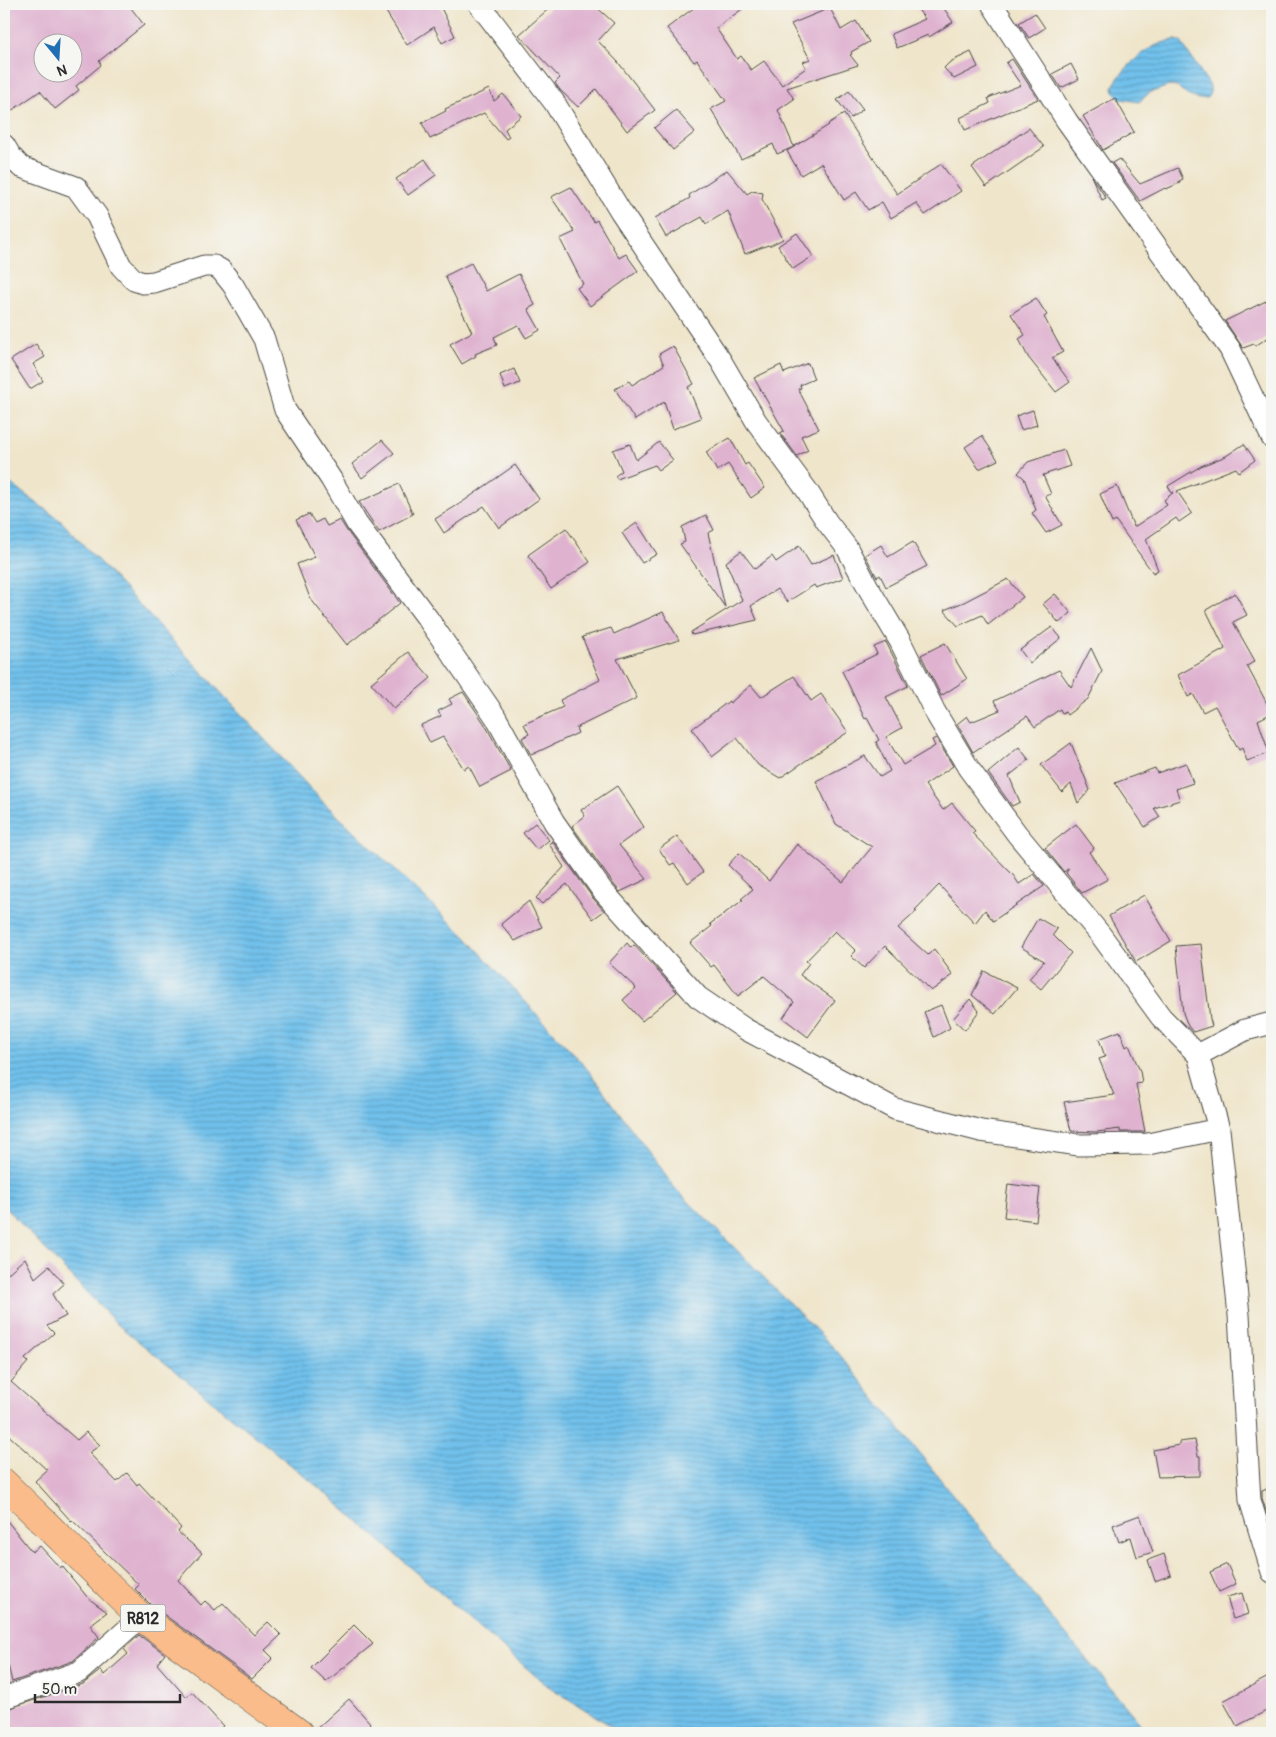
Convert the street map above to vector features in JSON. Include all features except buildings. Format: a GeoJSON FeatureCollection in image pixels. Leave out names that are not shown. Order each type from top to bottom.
{"type":"FeatureCollection","features":[{"type":"Feature","properties":{"kind":"main road","name":"R812"},"geometry":{"type":"LineString","coordinates":[[4,1483],[142,1617],[299,1733]]}},
{"type":"Feature","properties":{"kind":"street"},"geometry":{"type":"LineString","coordinates":[[479,4],[554,102],[621,212],[721,361],[756,422],[847,548],[969,769],[1017,834],[1100,934],[1160,1018],[1198,1055],[1219,1130],[1239,1315],[1250,1500],[1272,1572]]}},
{"type":"Feature","properties":{"kind":"street"},"geometry":{"type":"LineString","coordinates":[[992,4],[1067,121],[1230,349],[1272,438]]}},
{"type":"Feature","properties":{"kind":"street"},"geometry":{"type":"LineString","coordinates":[[4,145],[21,167],[76,187],[97,216],[121,266],[134,280],[143,283],[154,282],[204,266],[214,266],[222,270],[233,285],[264,339],[285,410],[331,479],[357,524],[496,716],[554,822],[602,890],[698,997],[745,1029],[895,1109],[972,1129],[1079,1145],[1148,1144],[1219,1130]]}},
{"type":"Feature","properties":{"kind":"street"},"geometry":{"type":"LineString","coordinates":[[1198,1055],[1245,1030],[1272,1023]]}},
{"type":"Feature","properties":{"kind":"street"},"geometry":{"type":"LineString","coordinates":[[4,1698],[79,1672],[142,1617]]}},
{"type":"Feature","properties":{"kind":"water"},"geometry":{"type":"Polygon","coordinates":[[[1176,40],[1181,42],[1210,86],[1210,93],[1207,98],[1198,99],[1187,95],[1178,87],[1169,86],[1149,93],[1139,102],[1121,99],[1114,92],[1113,86],[1118,78],[1140,56],[1157,45],[1176,40]]]}},
{"type":"Feature","properties":{"kind":"water"},"geometry":{"type":"Polygon","coordinates":[[[4,479],[61,521],[322,801],[465,936],[588,1070],[674,1187],[836,1350],[1062,1630],[1148,1733],[622,1733],[545,1684],[323,1491],[117,1324],[4,1206],[4,479]]]}}]}
